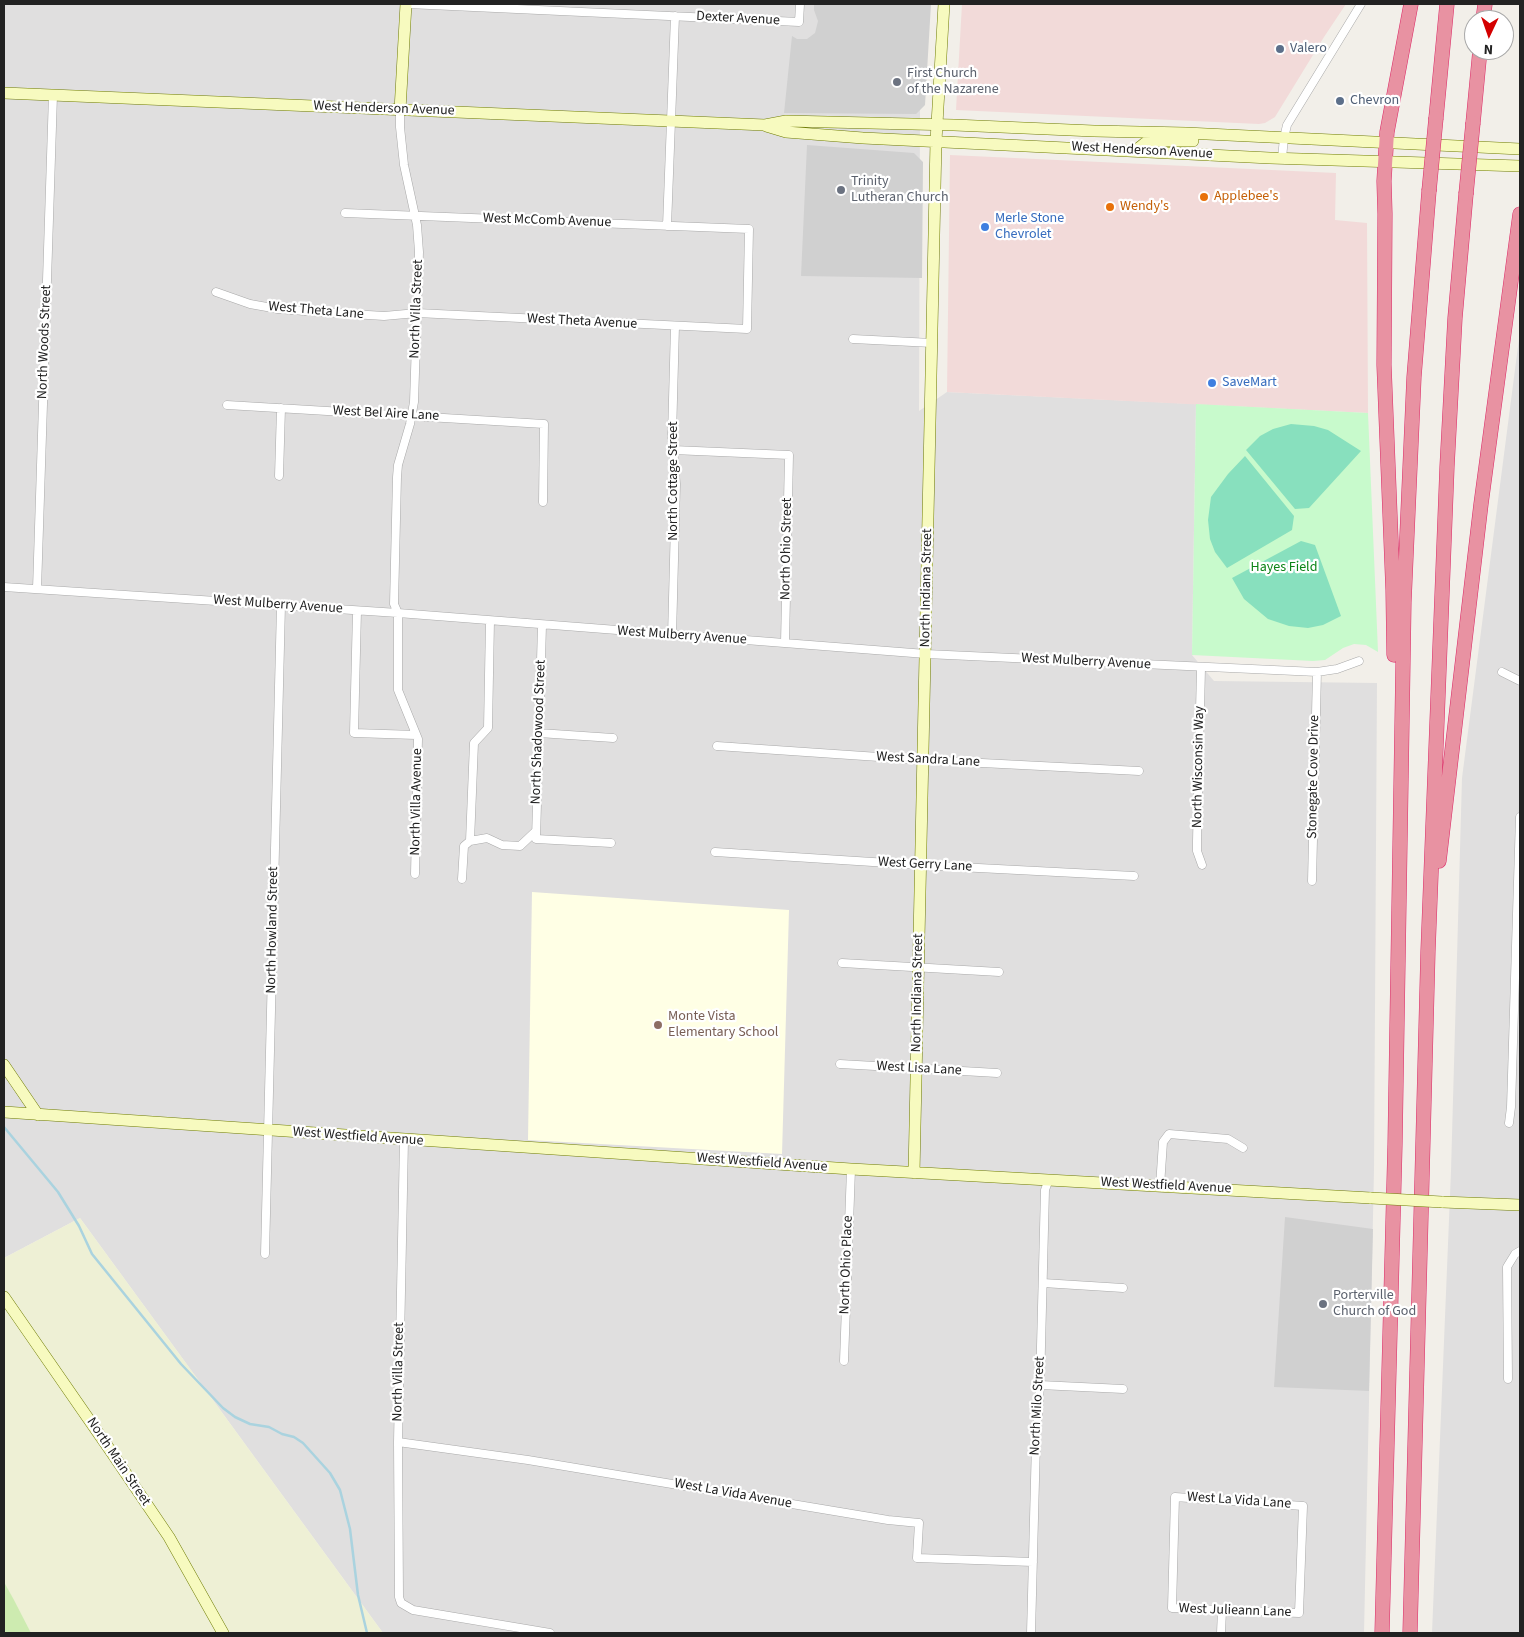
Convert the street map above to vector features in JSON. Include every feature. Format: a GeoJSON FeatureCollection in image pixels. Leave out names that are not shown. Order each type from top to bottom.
{"type":"FeatureCollection","features":[{"type":"Feature","properties":{"kind":"highway"},"geometry":{"type":"LineString","coordinates":[[1401,808],[1395,758],[1393,597],[1385,403],[1385,161],[1386,143],[1411,4]]}},
{"type":"Feature","properties":{"kind":"highway"},"geometry":{"type":"LineString","coordinates":[[1382,1633],[1395,1145],[1404,602],[1410,450],[1418,320],[1447,4]]}},
{"type":"Feature","properties":{"kind":"highway"},"geometry":{"type":"LineString","coordinates":[[1410,1633],[1428,951],[1450,402],[1455,318],[1479,60]]}},
{"type":"Feature","properties":{"kind":"highway"},"geometry":{"type":"LineString","coordinates":[[1428,951],[1451,770],[1481,504],[1520,214]]}},
{"type":"Feature","properties":{"kind":"main road","name":"North Villa Street"},"geometry":{"type":"LineString","coordinates":[[400,110],[407,4]]}},
{"type":"Feature","properties":{"kind":"main road","name":"North Indiana Street"},"geometry":{"type":"LineString","coordinates":[[914,1172],[936,124],[944,4]]}},
{"type":"Feature","properties":{"kind":"main road","name":"West Henderson Avenue"},"geometry":{"type":"LineString","coordinates":[[4,93],[765,125],[786,121],[936,124],[1186,133],[1520,149]]}},
{"type":"Feature","properties":{"kind":"main road","name":"West Henderson Avenue"},"geometry":{"type":"LineString","coordinates":[[765,125],[786,132],[936,141],[1282,158],[1520,166]]}},
{"type":"Feature","properties":{"kind":"main road"},"geometry":{"type":"LineString","coordinates":[[1028,145],[1043,141],[1081,141],[1094,137],[1094,131]]}},
{"type":"Feature","properties":{"kind":"main road"},"geometry":{"type":"LineString","coordinates":[[1135,151],[1140,145],[1157,141],[1231,142],[1246,136]]}},
{"type":"Feature","properties":{"kind":"main road"},"geometry":{"type":"LineString","coordinates":[[4,1065],[38,1115]]}},
{"type":"Feature","properties":{"kind":"main road","name":"West Westfield Avenue"},"geometry":{"type":"LineString","coordinates":[[4,1112],[851,1169],[1520,1206]]}},
{"type":"Feature","properties":{"kind":"main road","name":"North Main Street"},"geometry":{"type":"LineString","coordinates":[[4,1298],[169,1537],[223,1633]]}},
{"type":"Feature","properties":{"kind":"street","name":"Dexter Avenue"},"geometry":{"type":"LineString","coordinates":[[407,4],[799,22],[800,4]]}},
{"type":"Feature","properties":{"kind":"street"},"geometry":{"type":"LineString","coordinates":[[1282,158],[1287,125],[1361,4]]}},
{"type":"Feature","properties":{"kind":"street"},"geometry":{"type":"LineString","coordinates":[[667,226],[675,16]]}},
{"type":"Feature","properties":{"kind":"street","name":"North Woods Street"},"geometry":{"type":"LineString","coordinates":[[37,589],[53,96]]}},
{"type":"Feature","properties":{"kind":"street","name":"North Villa Street"},"geometry":{"type":"LineString","coordinates":[[398,614],[394,604],[397,476],[412,416],[415,386],[419,252],[416,216],[404,166],[400,110]]}},
{"type":"Feature","properties":{"kind":"street","name":"West McComb Avenue"},"geometry":{"type":"LineString","coordinates":[[345,213],[748,229],[747,329]]}},
{"type":"Feature","properties":{"kind":"street","name":"West Theta Lane"},"geometry":{"type":"LineString","coordinates":[[216,292],[250,304],[278,309],[384,316],[417,314]]}},
{"type":"Feature","properties":{"kind":"street","name":"West Theta Avenue"},"geometry":{"type":"LineString","coordinates":[[417,314],[747,329]]}},
{"type":"Feature","properties":{"kind":"street","name":"North Cottage Street"},"geometry":{"type":"LineString","coordinates":[[672,636],[676,484],[673,450],[675,326]]}},
{"type":"Feature","properties":{"kind":"street"},"geometry":{"type":"LineString","coordinates":[[853,339],[932,343]]}},
{"type":"Feature","properties":{"kind":"street","name":"West Bel Aire Lane"},"geometry":{"type":"LineString","coordinates":[[227,405],[544,424],[543,502]]}},
{"type":"Feature","properties":{"kind":"street"},"geometry":{"type":"LineString","coordinates":[[279,476],[281,408]]}},
{"type":"Feature","properties":{"kind":"street","name":"North Ohio Street"},"geometry":{"type":"LineString","coordinates":[[673,450],[789,455],[785,643]]}},
{"type":"Feature","properties":{"kind":"street","name":"West Mulberry Avenue"},"geometry":{"type":"LineString","coordinates":[[4,587],[280,605],[926,654],[1317,672],[1338,669],[1359,661]]}},
{"type":"Feature","properties":{"kind":"street","name":"North Howland Street"},"geometry":{"type":"LineString","coordinates":[[264,1254],[280,605]]}},
{"type":"Feature","properties":{"kind":"street"},"geometry":{"type":"LineString","coordinates":[[358,611],[354,733],[416,735]]}},
{"type":"Feature","properties":{"kind":"street","name":"North Villa Avenue"},"geometry":{"type":"LineString","coordinates":[[398,614],[398,690],[418,739],[415,874]]}},
{"type":"Feature","properties":{"kind":"street"},"geometry":{"type":"LineString","coordinates":[[470,841],[474,743],[488,728],[490,621]]}},
{"type":"Feature","properties":{"kind":"street","name":"North Shadowood Street"},"geometry":{"type":"LineString","coordinates":[[536,835],[542,625]]}},
{"type":"Feature","properties":{"kind":"street","name":"North Wisconsin Way"},"geometry":{"type":"LineString","coordinates":[[1201,668],[1197,851],[1202,865]]}},
{"type":"Feature","properties":{"kind":"street","name":"Stonegate Cove Drive"},"geometry":{"type":"LineString","coordinates":[[1312,881],[1317,672]]}},
{"type":"Feature","properties":{"kind":"street"},"geometry":{"type":"LineString","coordinates":[[1502,672],[1520,681]]}},
{"type":"Feature","properties":{"kind":"street"},"geometry":{"type":"LineString","coordinates":[[539,733],[613,738]]}},
{"type":"Feature","properties":{"kind":"street","name":"West Sandra Lane"},"geometry":{"type":"LineString","coordinates":[[717,746],[923,760],[1139,771]]}},
{"type":"Feature","properties":{"kind":"street"},"geometry":{"type":"LineString","coordinates":[[1509,1123],[1516,1082],[1520,816]]}},
{"type":"Feature","properties":{"kind":"street"},"geometry":{"type":"LineString","coordinates":[[462,879],[464,846],[470,841],[487,838],[502,845],[520,846],[536,835],[611,844]]}},
{"type":"Feature","properties":{"kind":"street","name":"West Gerry Lane"},"geometry":{"type":"LineString","coordinates":[[715,852],[1134,876]]}},
{"type":"Feature","properties":{"kind":"street"},"geometry":{"type":"LineString","coordinates":[[842,964],[999,972]]}},
{"type":"Feature","properties":{"kind":"street","name":"West Lisa Lane"},"geometry":{"type":"LineString","coordinates":[[840,1064],[997,1073]]}},
{"type":"Feature","properties":{"kind":"street"},"geometry":{"type":"LineString","coordinates":[[1160,1186],[1163,1142],[1169,1134],[1228,1139],[1243,1148]]}},
{"type":"Feature","properties":{"kind":"street","name":"North Villa Street"},"geometry":{"type":"LineString","coordinates":[[404,1140],[398,1442],[398,1590],[401,1603],[413,1610],[550,1633]]}},
{"type":"Feature","properties":{"kind":"street","name":"North Ohio Place"},"geometry":{"type":"LineString","coordinates":[[844,1361],[851,1169]]}},
{"type":"Feature","properties":{"kind":"street","name":"North Milo Street"},"geometry":{"type":"LineString","coordinates":[[1031,1633],[1045,1190],[1049,1180]]}},
{"type":"Feature","properties":{"kind":"street"},"geometry":{"type":"LineString","coordinates":[[1508,1378],[1507,1266],[1515,1254],[1520,1251]]}},
{"type":"Feature","properties":{"kind":"street"},"geometry":{"type":"LineString","coordinates":[[1043,1283],[1124,1288]]}},
{"type":"Feature","properties":{"kind":"street"},"geometry":{"type":"LineString","coordinates":[[1040,1385],[1124,1389]]}},
{"type":"Feature","properties":{"kind":"street","name":"West La Vida Avenue"},"geometry":{"type":"LineString","coordinates":[[398,1442],[528,1460],[888,1520],[918,1523],[917,1558],[1033,1562]]}},
{"type":"Feature","properties":{"kind":"street","name":"West La Vida Lane"},"geometry":{"type":"LineString","coordinates":[[1172,1608],[1175,1497],[1303,1506],[1299,1613]]}},
{"type":"Feature","properties":{"kind":"street","name":"West Julieann Lane"},"geometry":{"type":"LineString","coordinates":[[1172,1608],[1299,1613]]}},
{"type":"Feature","properties":{"kind":"street"},"geometry":{"type":"LineString","coordinates":[[1221,1633],[1222,1610]]}},
{"type":"Feature","properties":{"kind":"shaded area"},"geometry":{"type":"Polygon","coordinates":[[[4,4],[927,4],[920,107],[919,411],[947,392],[1196,404],[1192,655],[1214,681],[1377,683],[1374,1170],[1364,1633],[383,1633],[80,1218],[4,1258],[4,4]]]}},
{"type":"Feature","properties":{"kind":"shaded area"},"geometry":{"type":"Polygon","coordinates":[[[814,4],[931,4],[925,105],[916,114],[784,113],[792,36],[797,39],[807,39],[815,33],[818,21],[814,4]]]}},
{"type":"Feature","properties":{"kind":"shaded area"},"geometry":{"type":"Polygon","coordinates":[[[962,4],[1346,4],[1275,117],[1259,124],[956,110],[962,4]]]}},
{"type":"Feature","properties":{"kind":"shaded area"},"geometry":{"type":"Polygon","coordinates":[[[807,145],[914,153],[923,162],[922,278],[801,276],[807,145]]]}},
{"type":"Feature","properties":{"kind":"shaded area"},"geometry":{"type":"Polygon","coordinates":[[[950,155],[1336,173],[1335,220],[1367,223],[1368,413],[947,392],[950,155]]]}},
{"type":"Feature","properties":{"kind":"shaded area"},"geometry":{"type":"Polygon","coordinates":[[[1520,331],[1520,1633],[1432,1633],[1451,1171],[1462,778],[1520,331]]]}},
{"type":"Feature","properties":{"kind":"shaded area","name":"Monte Vista Elementary School"},"geometry":{"type":"Polygon","coordinates":[[[532,892],[789,910],[782,1154],[528,1140],[532,892]]]}},
{"type":"Feature","properties":{"kind":"shaded area"},"geometry":{"type":"Polygon","coordinates":[[[1285,1217],[1373,1229],[1369,1391],[1274,1387],[1285,1217]]]}},
{"type":"Feature","properties":{"kind":"shaded area"},"geometry":{"type":"Polygon","coordinates":[[[80,1218],[383,1633],[31,1633],[4,1582],[4,1258],[80,1218]]]}},
{"type":"Feature","properties":{"kind":"green space","name":"Hayes Field"},"geometry":{"type":"Polygon","coordinates":[[[1196,404],[1368,413],[1378,652],[1366,645],[1354,644],[1343,648],[1325,660],[1313,661],[1192,655],[1196,404]]]}},
{"type":"Feature","properties":{"kind":"green space"},"geometry":{"type":"Polygon","coordinates":[[[1291,424],[1314,426],[1328,430],[1361,451],[1309,508],[1295,509],[1246,450],[1260,436],[1273,429],[1291,424]]]}},
{"type":"Feature","properties":{"kind":"green space"},"geometry":{"type":"Polygon","coordinates":[[[1245,456],[1294,516],[1292,530],[1227,568],[1215,552],[1210,539],[1208,520],[1211,497],[1228,474],[1245,456]]]}},
{"type":"Feature","properties":{"kind":"green space"},"geometry":{"type":"Polygon","coordinates":[[[1301,541],[1315,545],[1341,616],[1323,625],[1308,628],[1289,626],[1268,619],[1244,599],[1232,578],[1301,541]]]}},
{"type":"Feature","properties":{"kind":"green space"},"geometry":{"type":"Polygon","coordinates":[[[4,1582],[14,1600],[31,1633],[4,1633],[4,1582]]]}},
{"type":"Feature","properties":{"kind":"waterway"},"geometry":{"type":"LineString","coordinates":[[4,1127],[58,1192],[79,1226],[92,1254],[181,1364],[223,1408],[235,1417],[250,1424],[269,1427],[282,1434],[294,1437],[303,1443],[330,1473],[340,1490],[350,1529],[358,1595],[367,1633]]}},
{"type":"Feature","properties":{"kind":"place","name":"Valero"},"geometry":{"type":"Point","coordinates":[1280,49]}},
{"type":"Feature","properties":{"kind":"place","name":"First Church of the Nazarene"},"geometry":{"type":"Point","coordinates":[897,82]}},
{"type":"Feature","properties":{"kind":"place","name":"Chevron"},"geometry":{"type":"Point","coordinates":[1340,101]}},
{"type":"Feature","properties":{"kind":"place","name":"Trinity Lutheran Church"},"geometry":{"type":"Point","coordinates":[841,190]}},
{"type":"Feature","properties":{"kind":"place","name":"Applebee's"},"geometry":{"type":"Point","coordinates":[1204,197]}},
{"type":"Feature","properties":{"kind":"place","name":"Wendy's"},"geometry":{"type":"Point","coordinates":[1110,207]}},
{"type":"Feature","properties":{"kind":"place","name":"Merle Stone Chevrolet"},"geometry":{"type":"Point","coordinates":[985,227]}},
{"type":"Feature","properties":{"kind":"place","name":"SaveMart"},"geometry":{"type":"Point","coordinates":[1212,383]}},
{"type":"Feature","properties":{"kind":"place","name":"Monte Vista Elementary School"},"geometry":{"type":"Point","coordinates":[658,1025]}},
{"type":"Feature","properties":{"kind":"place","name":"Porterville Church of God"},"geometry":{"type":"Point","coordinates":[1323,1304]}}]}
